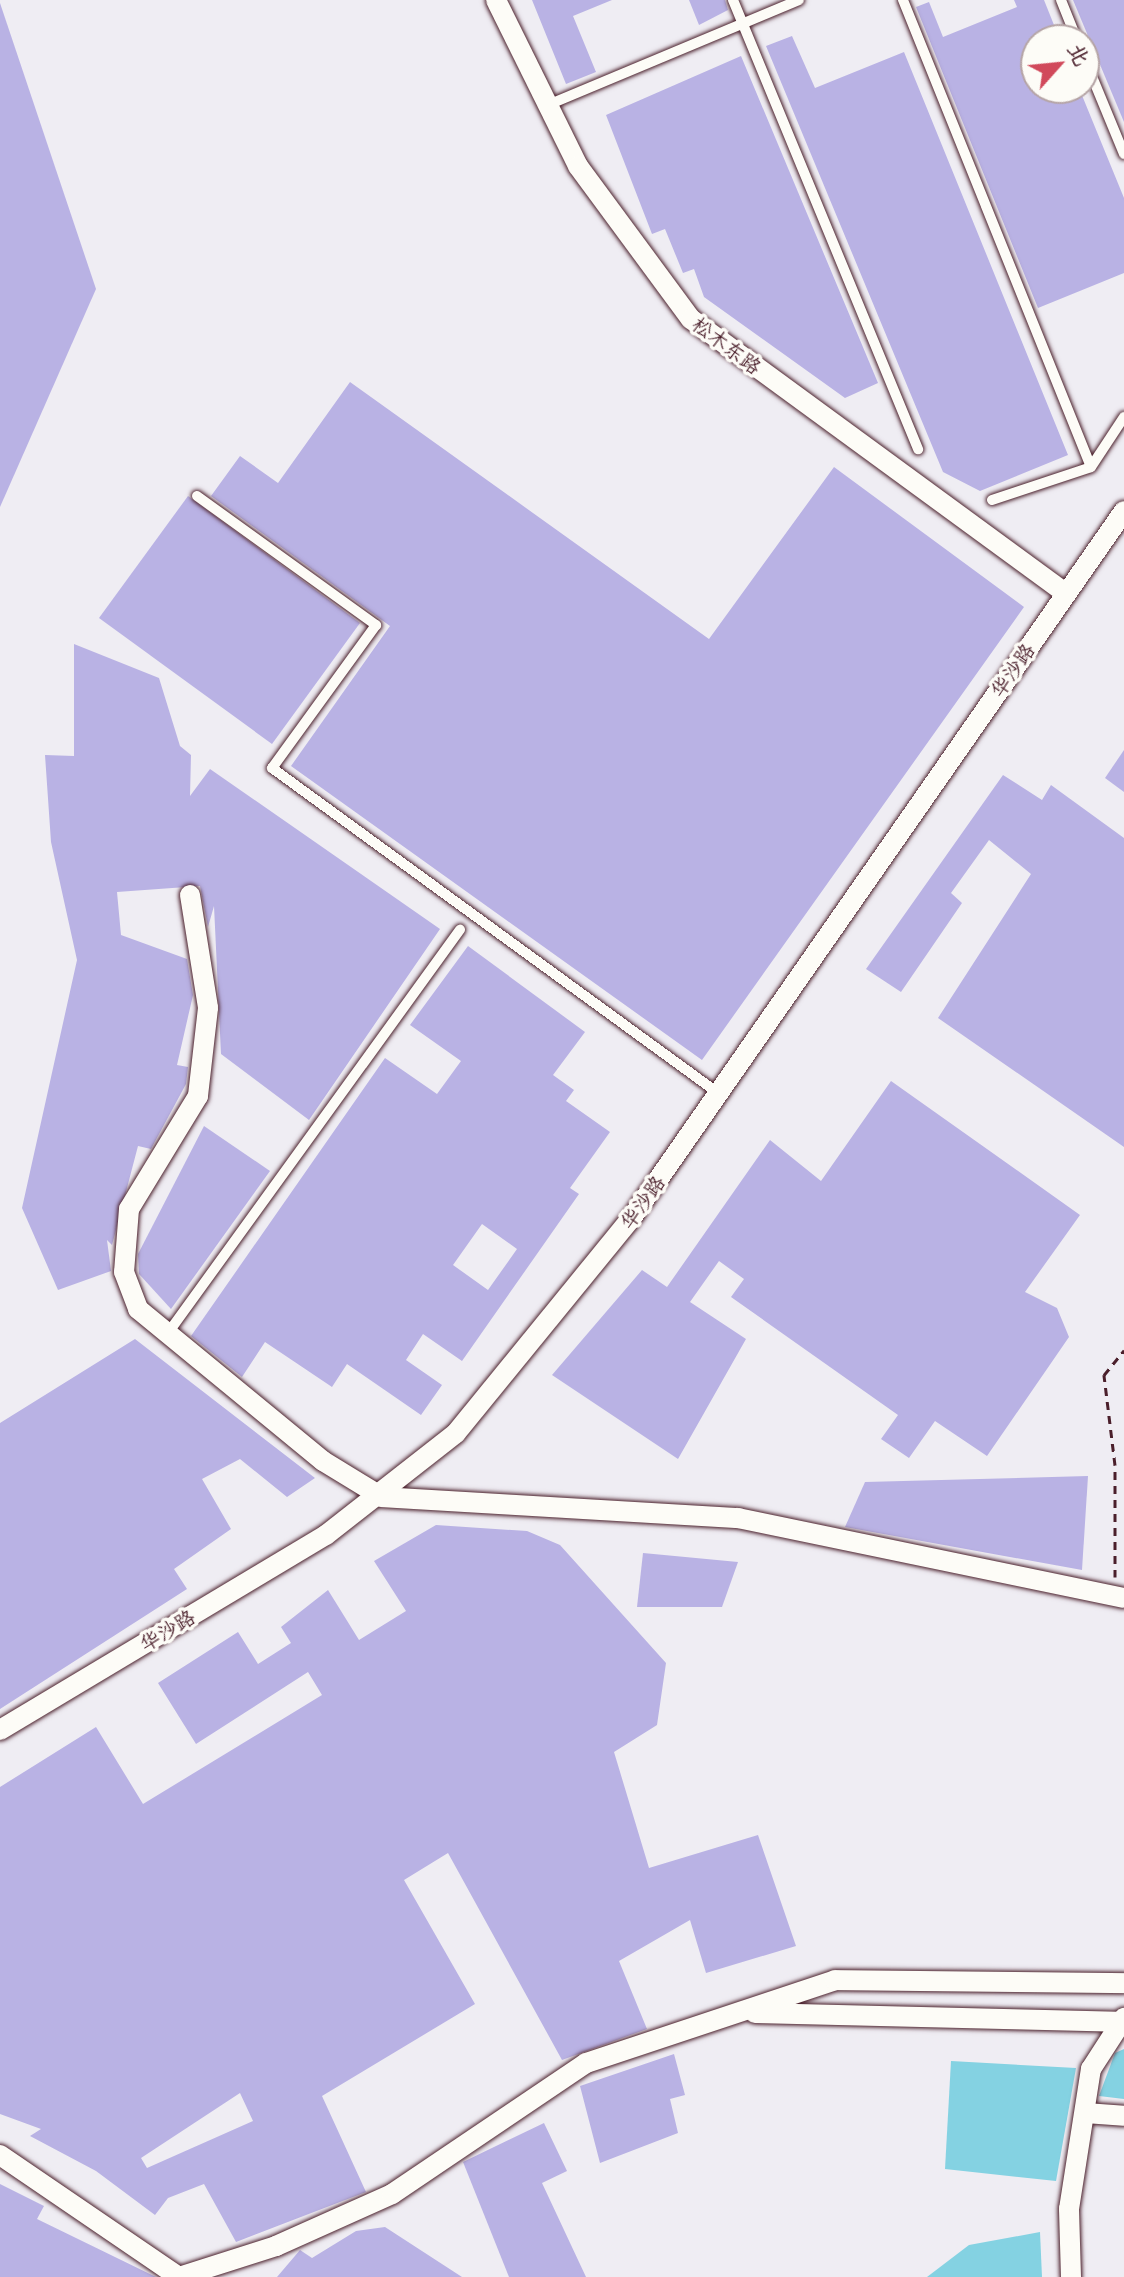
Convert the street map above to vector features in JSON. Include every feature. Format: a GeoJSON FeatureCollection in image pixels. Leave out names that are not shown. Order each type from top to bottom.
{"type":"FeatureCollection","features":[{"type":"Feature","properties":{"kind":"street","name":"松木东路"},"geometry":{"type":"LineString","coordinates":[[496,0],[587,179],[691,319],[1065,593]]}},
{"type":"Feature","properties":{"kind":"street","name":"华沙路"},"geometry":{"type":"LineString","coordinates":[[0,1730],[382,1497],[456,1433],[522,1357],[718,1093],[1124,511]]}},
{"type":"Feature","properties":{"kind":"street"},"geometry":{"type":"LineString","coordinates":[[190,895],[208,1008],[198,1096],[129,1209],[124,1272],[138,1309],[323,1461],[382,1497],[738,1518],[1119,1597]]}},
{"type":"Feature","properties":{"kind":"street"},"geometry":{"type":"LineString","coordinates":[[0,2155],[179,2277],[276,2246],[392,2194],[586,2063],[835,1980],[1124,1983]]}},
{"type":"Feature","properties":{"kind":"street"},"geometry":{"type":"LineString","coordinates":[[739,2012],[1121,2020]]}},
{"type":"Feature","properties":{"kind":"street"},"geometry":{"type":"LineString","coordinates":[[1071,2277],[1069,2209],[1091,2069],[1121,2020]]}},
{"type":"Feature","properties":{"kind":"street"},"geometry":{"type":"LineString","coordinates":[[1085,2113],[1124,2116]]}},
{"type":"Feature","properties":{"kind":"lane"},"geometry":{"type":"LineString","coordinates":[[733,0],[918,449]]}},
{"type":"Feature","properties":{"kind":"lane"},"geometry":{"type":"LineString","coordinates":[[548,105],[799,0]]}},
{"type":"Feature","properties":{"kind":"lane"},"geometry":{"type":"LineString","coordinates":[[903,0],[1091,467]]}},
{"type":"Feature","properties":{"kind":"lane"},"geometry":{"type":"LineString","coordinates":[[1061,0],[1071,24]]}},
{"type":"Feature","properties":{"kind":"lane"},"geometry":{"type":"LineString","coordinates":[[1100,96],[1124,154]]}},
{"type":"Feature","properties":{"kind":"lane"},"geometry":{"type":"LineString","coordinates":[[992,500],[1091,467],[1124,417]]}},
{"type":"Feature","properties":{"kind":"lane"},"geometry":{"type":"LineString","coordinates":[[197,496],[376,625],[272,768],[718,1093]]}},
{"type":"Feature","properties":{"kind":"lane"},"geometry":{"type":"LineString","coordinates":[[168,1333],[460,930]]}},
{"type":"Feature","properties":{"kind":"path"},"geometry":{"type":"LineString","coordinates":[[1119,1597],[1115,1465],[1104,1375],[1124,1350]]}},
{"type":"Feature","properties":{"kind":"water"},"geometry":{"type":"Polygon","coordinates":[[[1124,2049],[1124,2099],[1099,2096],[1115,2053],[1124,2049]]]}},
{"type":"Feature","properties":{"kind":"water"},"geometry":{"type":"Polygon","coordinates":[[[951,2061],[1076,2068],[1056,2181],[945,2169],[951,2061]]]}},
{"type":"Feature","properties":{"kind":"water"},"geometry":{"type":"Polygon","coordinates":[[[1040,2232],[1042,2277],[927,2277],[969,2245],[1040,2232]]]}},
{"type":"Feature","properties":{"kind":"building"},"geometry":{"type":"Polygon","coordinates":[[[532,0],[612,0],[573,16],[596,72],[566,84],[532,0]]]}},
{"type":"Feature","properties":{"kind":"building"},"geometry":{"type":"Polygon","coordinates":[[[689,0],[725,0],[728,10],[699,25],[689,0]]]}},
{"type":"Feature","properties":{"kind":"building"},"geometry":{"type":"Polygon","coordinates":[[[1014,0],[1044,0],[1054,24],[1020,24],[1020,104],[1086,104],[1124,198],[1124,273],[1038,308],[916,7],[929,2],[943,37],[1017,7],[1014,0]]]}},
{"type":"Feature","properties":{"kind":"building"},"geometry":{"type":"Polygon","coordinates":[[[1073,0],[1124,0],[1124,122],[1100,65],[1100,24],[1083,24],[1073,0]]]}},
{"type":"Feature","properties":{"kind":"building"},"geometry":{"type":"Polygon","coordinates":[[[0,3],[96,289],[0,507],[0,3]]]}},
{"type":"Feature","properties":{"kind":"building"},"geometry":{"type":"Polygon","coordinates":[[[792,36],[815,88],[904,52],[1068,455],[980,491],[943,472],[766,46],[792,36]]]}},
{"type":"Feature","properties":{"kind":"building"},"geometry":{"type":"Polygon","coordinates":[[[741,56],[878,383],[845,398],[704,297],[694,269],[683,273],[665,229],[652,234],[606,115],[741,56]]]}},
{"type":"Feature","properties":{"kind":"building"},"geometry":{"type":"Polygon","coordinates":[[[350,382],[709,639],[834,467],[1024,607],[702,1060],[291,766],[390,626],[211,496],[240,456],[278,483],[350,382]]]}},
{"type":"Feature","properties":{"kind":"building"},"geometry":{"type":"Polygon","coordinates":[[[188,496],[360,623],[272,744],[99,618],[188,496]]]}},
{"type":"Feature","properties":{"kind":"building"},"geometry":{"type":"Polygon","coordinates":[[[74,644],[159,678],[180,746],[191,755],[190,796],[210,769],[440,929],[309,1120],[221,1054],[214,906],[208,927],[200,886],[117,892],[121,935],[187,959],[193,995],[177,1065],[188,1067],[186,1084],[151,1149],[138,1146],[112,1245],[107,1240],[111,1271],[58,1290],[22,1208],[77,960],[51,842],[45,755],[74,756],[74,644]]]}},
{"type":"Feature","properties":{"kind":"building"},"geometry":{"type":"Polygon","coordinates":[[[1124,750],[1124,792],[1105,778],[1124,750]]]}},
{"type":"Feature","properties":{"kind":"building"},"geometry":{"type":"Polygon","coordinates":[[[1003,775],[1042,800],[1051,785],[1124,838],[1124,1147],[938,1018],[1031,874],[989,840],[951,893],[962,903],[901,992],[866,969],[1003,775]]]}},
{"type":"Feature","properties":{"kind":"building"},"geometry":{"type":"Polygon","coordinates":[[[468,946],[585,1032],[553,1075],[574,1090],[566,1101],[610,1132],[570,1188],[579,1194],[462,1361],[423,1334],[406,1360],[442,1385],[421,1415],[347,1364],[332,1387],[265,1342],[242,1377],[191,1336],[385,1058],[437,1094],[461,1061],[410,1025],[468,946]],[[482,1224],[453,1265],[488,1290],[517,1249],[482,1224]]]}},
{"type":"Feature","properties":{"kind":"building"},"geometry":{"type":"Polygon","coordinates":[[[891,1081],[1080,1215],[1025,1292],[1057,1308],[1069,1337],[987,1456],[935,1421],[909,1458],[881,1439],[898,1415],[731,1297],[744,1279],[719,1261],[690,1302],[746,1339],[678,1459],[552,1375],[642,1270],[667,1287],[770,1140],[821,1181],[891,1081]]]}},
{"type":"Feature","properties":{"kind":"building"},"geometry":{"type":"Polygon","coordinates":[[[204,1126],[270,1171],[171,1309],[139,1274],[138,1254],[204,1126]]]}},
{"type":"Feature","properties":{"kind":"building"},"geometry":{"type":"Polygon","coordinates":[[[135,1339],[315,1478],[287,1497],[240,1459],[202,1479],[231,1529],[174,1569],[187,1589],[0,1709],[0,1423],[135,1339]]]}},
{"type":"Feature","properties":{"kind":"building"},"geometry":{"type":"Polygon","coordinates":[[[1088,1476],[1082,1570],[845,1527],[865,1482],[1088,1476]]]}},
{"type":"Feature","properties":{"kind":"building"},"geometry":{"type":"Polygon","coordinates":[[[436,1525],[527,1531],[560,1545],[666,1663],[657,1725],[614,1752],[649,1868],[758,1835],[796,1946],[706,1973],[690,1920],[619,1961],[647,2029],[562,2060],[448,1853],[404,1880],[475,2004],[322,2096],[366,2192],[236,2242],[204,2184],[168,2198],[155,2215],[96,2171],[30,2136],[41,2129],[0,2114],[0,1787],[96,1727],[143,1804],[322,1695],[308,1672],[196,1744],[158,1683],[238,1632],[258,1664],[291,1643],[281,1627],[328,1590],[359,1640],[406,1611],[374,1561],[436,1525]],[[240,2093],[141,2158],[147,2168],[253,2121],[240,2093]]]}},
{"type":"Feature","properties":{"kind":"building"},"geometry":{"type":"Polygon","coordinates":[[[643,1553],[738,1562],[722,1607],[637,1607],[643,1553]]]}},
{"type":"Feature","properties":{"kind":"building"},"geometry":{"type":"Polygon","coordinates":[[[674,2054],[685,2095],[670,2099],[678,2133],[600,2163],[580,2086],[674,2054]]]}},
{"type":"Feature","properties":{"kind":"building"},"geometry":{"type":"Polygon","coordinates":[[[544,2123],[567,2171],[542,2183],[586,2277],[509,2277],[463,2162],[544,2123]]]}},
{"type":"Feature","properties":{"kind":"building"},"geometry":{"type":"Polygon","coordinates":[[[0,2184],[44,2206],[37,2219],[156,2277],[0,2277],[0,2184]]]}},
{"type":"Feature","properties":{"kind":"building"},"geometry":{"type":"Polygon","coordinates":[[[385,2227],[462,2277],[277,2277],[300,2250],[312,2258],[356,2231],[385,2227]]]}}]}
